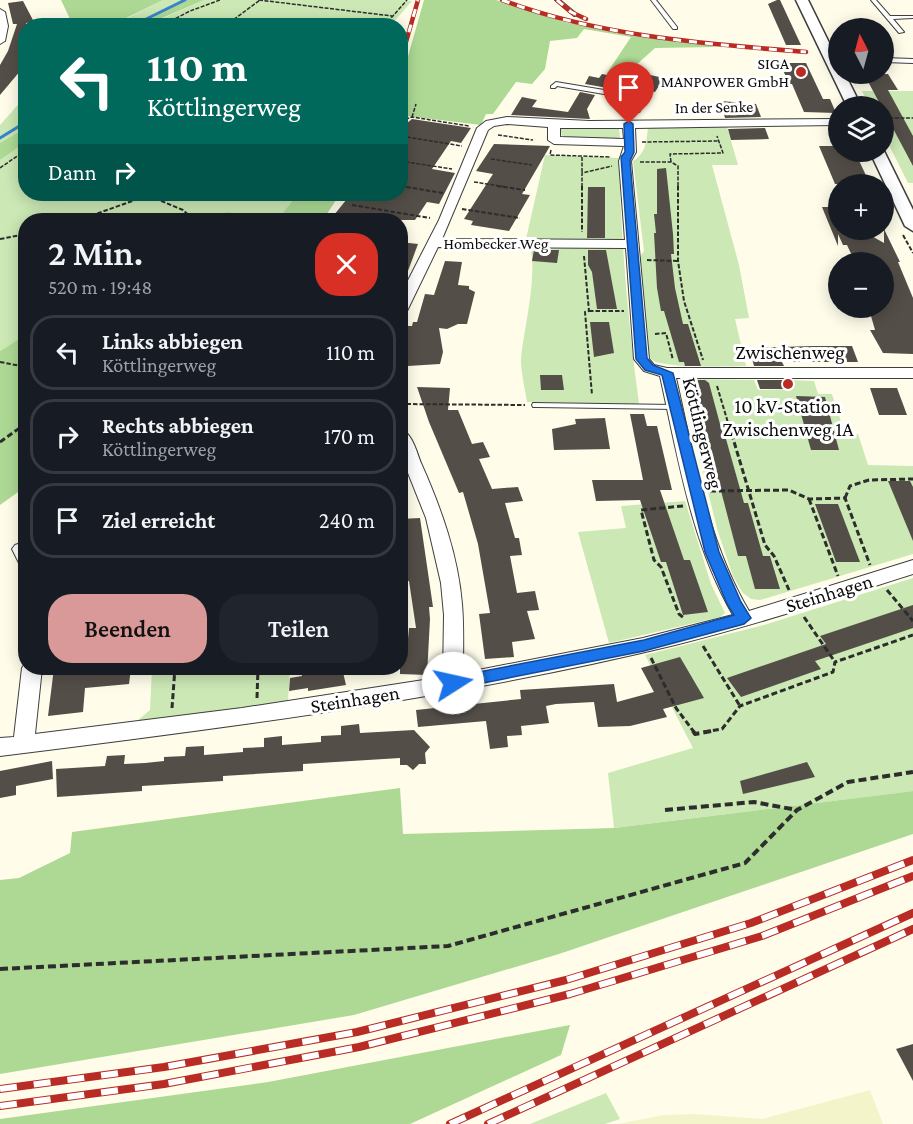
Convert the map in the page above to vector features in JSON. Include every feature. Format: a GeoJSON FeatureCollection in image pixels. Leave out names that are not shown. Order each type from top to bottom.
{"type":"FeatureCollection","features":[{"type":"Feature","properties":{"kind":"street"},"geometry":{"type":"LineString","coordinates":[[802,0],[828,47]]}},
{"type":"Feature","properties":{"kind":"street"},"geometry":{"type":"LineString","coordinates":[[0,12],[3,26],[0,41]]}},
{"type":"Feature","properties":{"kind":"street","name":"In der Senke"},"geometry":{"type":"LineString","coordinates":[[482,130],[488,123],[500,120],[554,124],[828,122]]}},
{"type":"Feature","properties":{"kind":"street"},"geometry":{"type":"LineString","coordinates":[[554,124],[554,140],[630,143]]}},
{"type":"Feature","properties":{"kind":"street","name":"Köttlingerweg"},"geometry":{"type":"LineString","coordinates":[[629,124],[630,152],[625,157],[638,334],[644,364],[649,368],[671,367],[675,407],[697,498],[722,578],[744,618]]}},
{"type":"Feature","properties":{"kind":"street"},"geometry":{"type":"LineString","coordinates":[[434,243],[482,130]]}},
{"type":"Feature","properties":{"kind":"street"},"geometry":{"type":"LineString","coordinates":[[883,162],[913,226]]}},
{"type":"Feature","properties":{"kind":"street","name":"Hombecker Weg"},"geometry":{"type":"LineString","coordinates":[[408,295],[434,243],[633,244]]}},
{"type":"Feature","properties":{"kind":"street","name":"Zwischenweg"},"geometry":{"type":"LineString","coordinates":[[671,367],[710,373],[913,373]]}},
{"type":"Feature","properties":{"kind":"street"},"geometry":{"type":"LineString","coordinates":[[408,452],[431,505],[448,573],[453,604],[453,683]]}},
{"type":"Feature","properties":{"kind":"street","name":"Steinhagen"},"geometry":{"type":"LineString","coordinates":[[0,747],[256,715],[453,683],[644,645],[794,604],[913,567]]}},
{"type":"Feature","properties":{"kind":"street"},"geometry":{"type":"LineString","coordinates":[[23,745],[31,675]]}},
{"type":"Feature","properties":{"kind":"lane"},"geometry":{"type":"LineString","coordinates":[[557,0],[576,15]]}},
{"type":"Feature","properties":{"kind":"lane"},"geometry":{"type":"LineString","coordinates":[[653,0],[675,28]]}},
{"type":"Feature","properties":{"kind":"lane"},"geometry":{"type":"LineString","coordinates":[[873,0],[889,18],[913,17]]}},
{"type":"Feature","properties":{"kind":"lane"},"geometry":{"type":"LineString","coordinates":[[894,24],[901,32]]}},
{"type":"Feature","properties":{"kind":"lane"},"geometry":{"type":"LineString","coordinates":[[894,60],[913,61]]}},
{"type":"Feature","properties":{"kind":"lane"},"geometry":{"type":"LineString","coordinates":[[553,87],[556,84],[610,93]]}},
{"type":"Feature","properties":{"kind":"lane"},"geometry":{"type":"LineString","coordinates":[[536,405],[675,407]]}},
{"type":"Feature","properties":{"kind":"path"},"geometry":{"type":"LineString","coordinates":[[176,18],[219,0]]}},
{"type":"Feature","properties":{"kind":"path"},"geometry":{"type":"LineString","coordinates":[[236,18],[260,0],[392,16],[407,0]]}},
{"type":"Feature","properties":{"kind":"path"},"geometry":{"type":"LineString","coordinates":[[296,4],[300,0]]}},
{"type":"Feature","properties":{"kind":"path"},"geometry":{"type":"LineString","coordinates":[[412,117],[416,104]]}},
{"type":"Feature","properties":{"kind":"path"},"geometry":{"type":"LineString","coordinates":[[408,118],[412,117],[533,140]]}},
{"type":"Feature","properties":{"kind":"path"},"geometry":{"type":"LineString","coordinates":[[894,118],[913,118]]}},
{"type":"Feature","properties":{"kind":"path"},"geometry":{"type":"LineString","coordinates":[[671,162],[670,154],[723,153],[712,123]]}},
{"type":"Feature","properties":{"kind":"path"},"geometry":{"type":"LineString","coordinates":[[408,137],[475,148]]}},
{"type":"Feature","properties":{"kind":"path"},"geometry":{"type":"LineString","coordinates":[[630,143],[719,141]]}},
{"type":"Feature","properties":{"kind":"path"},"geometry":{"type":"LineString","coordinates":[[0,168],[18,156]]}},
{"type":"Feature","properties":{"kind":"path"},"geometry":{"type":"LineString","coordinates":[[582,156],[583,244],[590,311]]}},
{"type":"Feature","properties":{"kind":"path"},"geometry":{"type":"LineString","coordinates":[[492,159],[532,165]]}},
{"type":"Feature","properties":{"kind":"path"},"geometry":{"type":"LineString","coordinates":[[582,173],[607,166],[626,164],[671,162],[678,166],[678,261],[684,301],[749,489],[765,545],[774,556],[794,604],[835,662],[833,672],[740,706],[722,729],[695,734],[676,708],[644,645]]}},
{"type":"Feature","properties":{"kind":"path"},"geometry":{"type":"LineString","coordinates":[[408,163],[525,190]]}},
{"type":"Feature","properties":{"kind":"path"},"geometry":{"type":"LineString","coordinates":[[408,188],[520,218]]}},
{"type":"Feature","properties":{"kind":"path"},"geometry":{"type":"LineString","coordinates":[[98,213],[131,201]]}},
{"type":"Feature","properties":{"kind":"path"},"geometry":{"type":"LineString","coordinates":[[161,201],[186,213]]}},
{"type":"Feature","properties":{"kind":"path"},"geometry":{"type":"LineString","coordinates":[[352,205],[402,213]]}},
{"type":"Feature","properties":{"kind":"path"},"geometry":{"type":"LineString","coordinates":[[408,214],[445,220]]}},
{"type":"Feature","properties":{"kind":"path"},"geometry":{"type":"LineString","coordinates":[[0,239],[18,236]]}},
{"type":"Feature","properties":{"kind":"path"},"geometry":{"type":"LineString","coordinates":[[633,260],[678,261]]}},
{"type":"Feature","properties":{"kind":"path"},"geometry":{"type":"LineString","coordinates":[[594,406],[585,312],[636,312]]}},
{"type":"Feature","properties":{"kind":"path"},"geometry":{"type":"LineString","coordinates":[[638,334],[666,333],[671,367]]}},
{"type":"Feature","properties":{"kind":"path"},"geometry":{"type":"LineString","coordinates":[[0,362],[18,365]]}},
{"type":"Feature","properties":{"kind":"path"},"geometry":{"type":"LineString","coordinates":[[408,404],[536,405]]}},
{"type":"Feature","properties":{"kind":"path"},"geometry":{"type":"LineString","coordinates":[[0,441],[18,429]]}},
{"type":"Feature","properties":{"kind":"path"},"geometry":{"type":"LineString","coordinates":[[913,479],[869,480],[849,486],[845,498],[861,546],[877,578],[913,621]]}},
{"type":"Feature","properties":{"kind":"path"},"geometry":{"type":"LineString","coordinates":[[740,706],[687,621],[679,614],[661,567],[654,560],[640,510],[749,489],[789,489],[809,499],[845,498]]}},
{"type":"Feature","properties":{"kind":"path"},"geometry":{"type":"LineString","coordinates":[[809,499],[843,589]]}},
{"type":"Feature","properties":{"kind":"path"},"geometry":{"type":"LineString","coordinates":[[835,662],[913,635]]}},
{"type":"Feature","properties":{"kind":"path"},"geometry":{"type":"LineString","coordinates":[[171,726],[175,675]]}},
{"type":"Feature","properties":{"kind":"path"},"geometry":{"type":"LineString","coordinates":[[256,715],[258,675]]}},
{"type":"Feature","properties":{"kind":"path"},"geometry":{"type":"LineString","coordinates":[[0,969],[448,946],[745,863],[797,810],[848,782],[913,772]]}},
{"type":"Feature","properties":{"kind":"path"},"geometry":{"type":"LineString","coordinates":[[665,810],[754,802],[797,810]]}},
{"type":"Feature","properties":{"kind":"green space"},"geometry":{"type":"Polygon","coordinates":[[[61,0],[163,0],[126,18],[70,18],[61,0]]]}},
{"type":"Feature","properties":{"kind":"green space"},"geometry":{"type":"Polygon","coordinates":[[[163,0],[187,0],[152,18],[128,18],[163,0]]]}},
{"type":"Feature","properties":{"kind":"green space"},"geometry":{"type":"Polygon","coordinates":[[[187,0],[204,0],[162,18],[152,18],[187,0]]]}},
{"type":"Feature","properties":{"kind":"green space"},"geometry":{"type":"Polygon","coordinates":[[[204,0],[412,1],[397,18],[164,18],[204,0]]]}},
{"type":"Feature","properties":{"kind":"green space"},"geometry":{"type":"Polygon","coordinates":[[[424,0],[496,0],[568,23],[718,47],[655,48],[624,76],[607,73],[631,37],[584,29],[577,38],[550,41],[545,69],[532,84],[516,82],[493,114],[486,114],[481,125],[408,116],[408,56],[424,0]]]}},
{"type":"Feature","properties":{"kind":"green space"},"geometry":{"type":"Polygon","coordinates":[[[862,91],[913,91],[913,183],[908,183],[894,155],[894,96],[864,96],[862,91]]]}},
{"type":"Feature","properties":{"kind":"green space"},"geometry":{"type":"Polygon","coordinates":[[[18,105],[18,132],[0,143],[0,125],[18,105]]]}},
{"type":"Feature","properties":{"kind":"green space"},"geometry":{"type":"Polygon","coordinates":[[[560,127],[619,128],[620,138],[616,140],[562,137],[560,127]]]}},
{"type":"Feature","properties":{"kind":"green space"},"geometry":{"type":"Polygon","coordinates":[[[727,127],[738,165],[712,165],[739,265],[749,318],[735,319],[746,366],[681,366],[657,362],[651,359],[645,341],[639,258],[644,251],[633,161],[643,151],[648,128],[727,127]]]}},
{"type":"Feature","properties":{"kind":"green space"},"geometry":{"type":"Polygon","coordinates":[[[18,132],[18,148],[0,160],[0,143],[18,132]]]}},
{"type":"Feature","properties":{"kind":"green space"},"geometry":{"type":"Polygon","coordinates":[[[18,148],[18,201],[292,201],[282,213],[18,213],[18,339],[0,351],[0,160],[18,148]]]}},
{"type":"Feature","properties":{"kind":"green space"},"geometry":{"type":"Polygon","coordinates":[[[545,155],[619,158],[621,220],[639,404],[527,402],[521,360],[530,297],[532,263],[526,239],[545,155]]]}},
{"type":"Feature","properties":{"kind":"green space"},"geometry":{"type":"Polygon","coordinates":[[[292,201],[335,201],[328,213],[282,213],[292,201]]]}},
{"type":"Feature","properties":{"kind":"green space"},"geometry":{"type":"Polygon","coordinates":[[[18,339],[18,492],[0,505],[0,351],[18,339]]]}},
{"type":"Feature","properties":{"kind":"green space"},"geometry":{"type":"Polygon","coordinates":[[[691,379],[754,380],[758,390],[793,389],[791,380],[814,381],[818,394],[832,394],[845,434],[858,434],[868,465],[913,466],[913,554],[760,600],[751,599],[742,592],[733,576],[718,532],[685,399],[684,385],[691,379]]]}},
{"type":"Feature","properties":{"kind":"green space"},"geometry":{"type":"Polygon","coordinates":[[[685,501],[711,584],[725,613],[720,617],[609,643],[578,532],[626,528],[621,506],[685,501]]]}},
{"type":"Feature","properties":{"kind":"green space"},"geometry":{"type":"Polygon","coordinates":[[[913,578],[913,791],[614,828],[608,773],[693,748],[645,655],[764,625],[913,578]]]}},
{"type":"Feature","properties":{"kind":"green space"},"geometry":{"type":"Polygon","coordinates":[[[152,675],[290,675],[288,702],[137,721],[150,710],[152,675]]]}},
{"type":"Feature","properties":{"kind":"green space"},"geometry":{"type":"Polygon","coordinates":[[[400,788],[403,834],[614,828],[913,791],[913,834],[559,954],[354,1015],[0,1074],[0,880],[19,878],[70,853],[72,832],[400,788]]]}},
{"type":"Feature","properties":{"kind":"green space"},"geometry":{"type":"Polygon","coordinates":[[[570,1025],[561,1055],[410,1124],[0,1124],[0,1119],[268,1082],[570,1025]]]}},
{"type":"Feature","properties":{"kind":"green space"},"geometry":{"type":"Polygon","coordinates":[[[870,1090],[883,1124],[617,1124],[664,1115],[695,1114],[762,1119],[870,1090]]]}},
{"type":"Feature","properties":{"kind":"green space"},"geometry":{"type":"Polygon","coordinates":[[[606,1093],[620,1119],[605,1124],[530,1124],[606,1093]]]}},
{"type":"Feature","properties":{"kind":"building"},"geometry":{"type":"Polygon","coordinates":[[[780,0],[801,45],[786,45],[768,4],[780,0]]]}},
{"type":"Feature","properties":{"kind":"building"},"geometry":{"type":"Polygon","coordinates":[[[23,1],[32,18],[18,18],[18,74],[0,95],[0,65],[8,51],[17,24],[13,24],[8,3],[23,1]]]}},
{"type":"Feature","properties":{"kind":"building"},"geometry":{"type":"Polygon","coordinates":[[[780,63],[806,63],[823,99],[828,99],[828,113],[804,112],[792,84],[789,84],[780,63]]]}},
{"type":"Feature","properties":{"kind":"building"},"geometry":{"type":"Polygon","coordinates":[[[602,74],[617,77],[608,88],[585,84],[589,76],[599,78],[602,74]]]}},
{"type":"Feature","properties":{"kind":"building"},"geometry":{"type":"Polygon","coordinates":[[[650,75],[664,78],[655,92],[651,91],[640,113],[625,110],[637,89],[640,89],[650,75]]]}},
{"type":"Feature","properties":{"kind":"building"},"geometry":{"type":"Polygon","coordinates":[[[869,84],[894,84],[898,90],[888,90],[891,96],[876,96],[869,84]]]}},
{"type":"Feature","properties":{"kind":"building"},"geometry":{"type":"Polygon","coordinates":[[[580,92],[595,95],[587,109],[590,119],[511,115],[522,97],[537,100],[532,107],[568,112],[580,92]]]}},
{"type":"Feature","properties":{"kind":"building"},"geometry":{"type":"Polygon","coordinates":[[[721,101],[756,104],[761,117],[725,118],[721,101]]]}},
{"type":"Feature","properties":{"kind":"building"},"geometry":{"type":"Polygon","coordinates":[[[894,101],[913,136],[913,166],[894,130],[894,101]]]}},
{"type":"Feature","properties":{"kind":"building"},"geometry":{"type":"Polygon","coordinates":[[[412,119],[471,128],[461,143],[451,141],[432,169],[455,173],[439,204],[427,202],[415,220],[408,220],[408,213],[336,213],[345,201],[408,201],[408,122],[412,119]]]}},
{"type":"Feature","properties":{"kind":"building"},"geometry":{"type":"Polygon","coordinates":[[[765,128],[769,139],[731,140],[728,129],[765,128]]]}},
{"type":"Feature","properties":{"kind":"building"},"geometry":{"type":"Polygon","coordinates":[[[494,144],[550,146],[522,194],[530,195],[509,231],[471,225],[473,221],[464,219],[493,174],[476,171],[494,144]]]}},
{"type":"Feature","properties":{"kind":"building"},"geometry":{"type":"Polygon","coordinates":[[[819,146],[828,146],[828,162],[860,162],[865,174],[831,174],[819,146]]]}},
{"type":"Feature","properties":{"kind":"building"},"geometry":{"type":"Polygon","coordinates":[[[666,168],[673,234],[674,254],[671,254],[675,288],[683,324],[688,324],[701,366],[685,366],[684,362],[679,362],[664,311],[661,311],[657,288],[654,214],[657,214],[657,169],[666,168]]]}},
{"type":"Feature","properties":{"kind":"building"},"geometry":{"type":"Polygon","coordinates":[[[588,187],[605,187],[605,238],[587,238],[588,187]]]}},
{"type":"Feature","properties":{"kind":"building"},"geometry":{"type":"Polygon","coordinates":[[[822,207],[828,207],[828,222],[822,207]]]}},
{"type":"Feature","properties":{"kind":"building"},"geometry":{"type":"Polygon","coordinates":[[[841,240],[879,240],[884,243],[884,240],[889,240],[913,298],[913,354],[883,353],[870,330],[875,330],[872,318],[894,318],[894,252],[850,252],[847,245],[843,245],[841,240]]]}},
{"type":"Feature","properties":{"kind":"building"},"geometry":{"type":"Polygon","coordinates":[[[408,243],[418,244],[408,271],[408,243]]]}},
{"type":"Feature","properties":{"kind":"building"},"geometry":{"type":"Polygon","coordinates":[[[534,250],[559,250],[557,263],[532,261],[534,250]]]}},
{"type":"Feature","properties":{"kind":"building"},"geometry":{"type":"Polygon","coordinates":[[[588,250],[606,250],[617,309],[597,309],[592,272],[588,265],[588,250]]]}},
{"type":"Feature","properties":{"kind":"building"},"geometry":{"type":"Polygon","coordinates":[[[445,261],[462,262],[458,285],[469,286],[469,289],[475,292],[467,324],[458,324],[447,329],[439,328],[443,352],[440,364],[408,366],[408,326],[417,322],[425,294],[434,295],[445,261]]]}},
{"type":"Feature","properties":{"kind":"building"},"geometry":{"type":"Polygon","coordinates":[[[590,322],[609,322],[614,353],[594,357],[590,322]]]}},
{"type":"Feature","properties":{"kind":"building"},"geometry":{"type":"Polygon","coordinates":[[[852,346],[858,362],[782,362],[784,366],[754,366],[749,348],[852,346]]]}},
{"type":"Feature","properties":{"kind":"building"},"geometry":{"type":"Polygon","coordinates":[[[540,375],[562,375],[564,390],[541,390],[540,375]]]}},
{"type":"Feature","properties":{"kind":"building"},"geometry":{"type":"Polygon","coordinates":[[[689,380],[705,380],[709,383],[744,503],[748,503],[763,556],[770,556],[780,589],[755,589],[746,556],[738,556],[720,487],[718,487],[701,425],[699,425],[689,380]]]}},
{"type":"Feature","properties":{"kind":"building"},"geometry":{"type":"Polygon","coordinates":[[[757,380],[789,380],[792,389],[760,389],[757,380]]]}},
{"type":"Feature","properties":{"kind":"building"},"geometry":{"type":"Polygon","coordinates":[[[417,387],[450,388],[448,410],[458,410],[472,444],[483,442],[490,457],[479,459],[492,489],[518,487],[523,501],[505,503],[515,538],[519,538],[522,555],[510,556],[517,593],[535,591],[539,610],[527,611],[535,639],[512,642],[514,657],[485,659],[479,614],[490,613],[478,544],[463,492],[459,493],[417,387]]]}},
{"type":"Feature","properties":{"kind":"building"},"geometry":{"type":"Polygon","coordinates":[[[870,388],[897,388],[907,415],[879,415],[870,388]]]}},
{"type":"Feature","properties":{"kind":"building"},"geometry":{"type":"Polygon","coordinates":[[[796,396],[825,397],[839,450],[811,450],[796,396]]]}},
{"type":"Feature","properties":{"kind":"building"},"geometry":{"type":"Polygon","coordinates":[[[630,414],[644,414],[647,426],[657,426],[672,490],[660,490],[684,560],[690,560],[708,612],[683,615],[666,562],[661,562],[640,500],[596,501],[592,480],[643,480],[630,414]]]}},
{"type":"Feature","properties":{"kind":"building"},"geometry":{"type":"Polygon","coordinates":[[[605,418],[610,449],[554,450],[552,429],[576,424],[575,419],[605,418]]]}},
{"type":"Feature","properties":{"kind":"building"},"geometry":{"type":"Polygon","coordinates":[[[888,481],[910,481],[913,487],[913,541],[888,481]]]}},
{"type":"Feature","properties":{"kind":"building"},"geometry":{"type":"Polygon","coordinates":[[[815,504],[838,504],[860,562],[836,562],[815,504]]]}},
{"type":"Feature","properties":{"kind":"building"},"geometry":{"type":"Polygon","coordinates":[[[420,518],[433,607],[429,607],[427,675],[408,674],[409,628],[416,628],[408,581],[408,519],[420,518]]]}},
{"type":"Feature","properties":{"kind":"building"},"geometry":{"type":"Polygon","coordinates":[[[913,605],[913,628],[815,661],[821,669],[741,697],[727,678],[826,644],[820,636],[913,605]]]}},
{"type":"Feature","properties":{"kind":"building"},"geometry":{"type":"Polygon","coordinates":[[[680,657],[704,698],[663,709],[667,717],[630,726],[598,727],[594,702],[556,704],[546,706],[549,723],[521,726],[522,735],[507,736],[508,747],[490,749],[486,721],[418,727],[416,710],[521,699],[520,690],[614,684],[617,702],[654,692],[641,668],[680,657]]]}},
{"type":"Feature","properties":{"kind":"building"},"geometry":{"type":"Polygon","coordinates":[[[53,675],[130,675],[129,684],[85,688],[83,712],[48,716],[53,675]]]}},
{"type":"Feature","properties":{"kind":"building"},"geometry":{"type":"Polygon","coordinates":[[[344,675],[346,685],[308,691],[308,688],[289,691],[290,678],[344,675]]]}},
{"type":"Feature","properties":{"kind":"building"},"geometry":{"type":"Polygon","coordinates":[[[359,724],[360,733],[414,730],[430,747],[425,753],[426,764],[419,764],[413,770],[407,765],[400,765],[400,758],[303,764],[303,771],[223,776],[223,781],[142,786],[142,791],[57,797],[56,769],[105,766],[107,756],[125,755],[124,764],[164,761],[164,757],[185,756],[186,747],[204,746],[204,755],[243,752],[243,748],[264,747],[264,738],[282,736],[282,745],[321,742],[321,736],[341,735],[341,726],[359,724]]]}},
{"type":"Feature","properties":{"kind":"building"},"geometry":{"type":"Polygon","coordinates":[[[52,761],[53,779],[16,786],[16,795],[0,798],[0,771],[52,761]]]}},
{"type":"Feature","properties":{"kind":"building"},"geometry":{"type":"Polygon","coordinates":[[[807,762],[815,777],[743,794],[740,781],[807,762]]]}},
{"type":"Feature","properties":{"kind":"building"},"geometry":{"type":"Polygon","coordinates":[[[913,1044],[913,1081],[896,1049],[913,1044]]]}},
{"type":"Feature","properties":{"kind":"waterway"},"geometry":{"type":"LineString","coordinates":[[148,18],[185,0]]}},
{"type":"Feature","properties":{"kind":"waterway"},"geometry":{"type":"LineString","coordinates":[[0,138],[18,127]]}},
{"type":"Feature","properties":{"kind":"railway"},"geometry":{"type":"LineString","coordinates":[[408,35],[418,0]]}},
{"type":"Feature","properties":{"kind":"railway"},"geometry":{"type":"LineString","coordinates":[[502,0],[538,12],[613,30],[690,42],[806,52]]}},
{"type":"Feature","properties":{"kind":"railway"},"geometry":{"type":"LineString","coordinates":[[557,0],[571,12],[586,19]]}},
{"type":"Feature","properties":{"kind":"railway"},"geometry":{"type":"LineString","coordinates":[[0,1089],[164,1067],[357,1032],[566,980],[751,923],[913,860]]}},
{"type":"Feature","properties":{"kind":"railway"},"geometry":{"type":"LineString","coordinates":[[0,1106],[164,1084],[359,1047],[570,994],[762,936],[913,876]]}},
{"type":"Feature","properties":{"kind":"railway"},"geometry":{"type":"LineString","coordinates":[[450,1124],[913,913]]}},
{"type":"Feature","properties":{"kind":"railway"},"geometry":{"type":"LineString","coordinates":[[488,1124],[913,929]]}},
{"type":"Feature","properties":{"kind":"place","name":"SIGA MANPOWER GmbH"},"geometry":{"type":"Point","coordinates":[801,72]}},
{"type":"Feature","properties":{"kind":"place","name":"10 kV-Station Zwischenweg 1A"},"geometry":{"type":"Point","coordinates":[788,384]}},
{"type":"Feature","properties":{"kind":"route"},"geometry":{"type":"LineString","coordinates":[[453,683],[644,645],[744,618],[734,604],[712,552],[667,373],[649,368],[642,359],[636,312],[633,244],[625,161],[625,157],[630,152],[629,124]]}}]}
